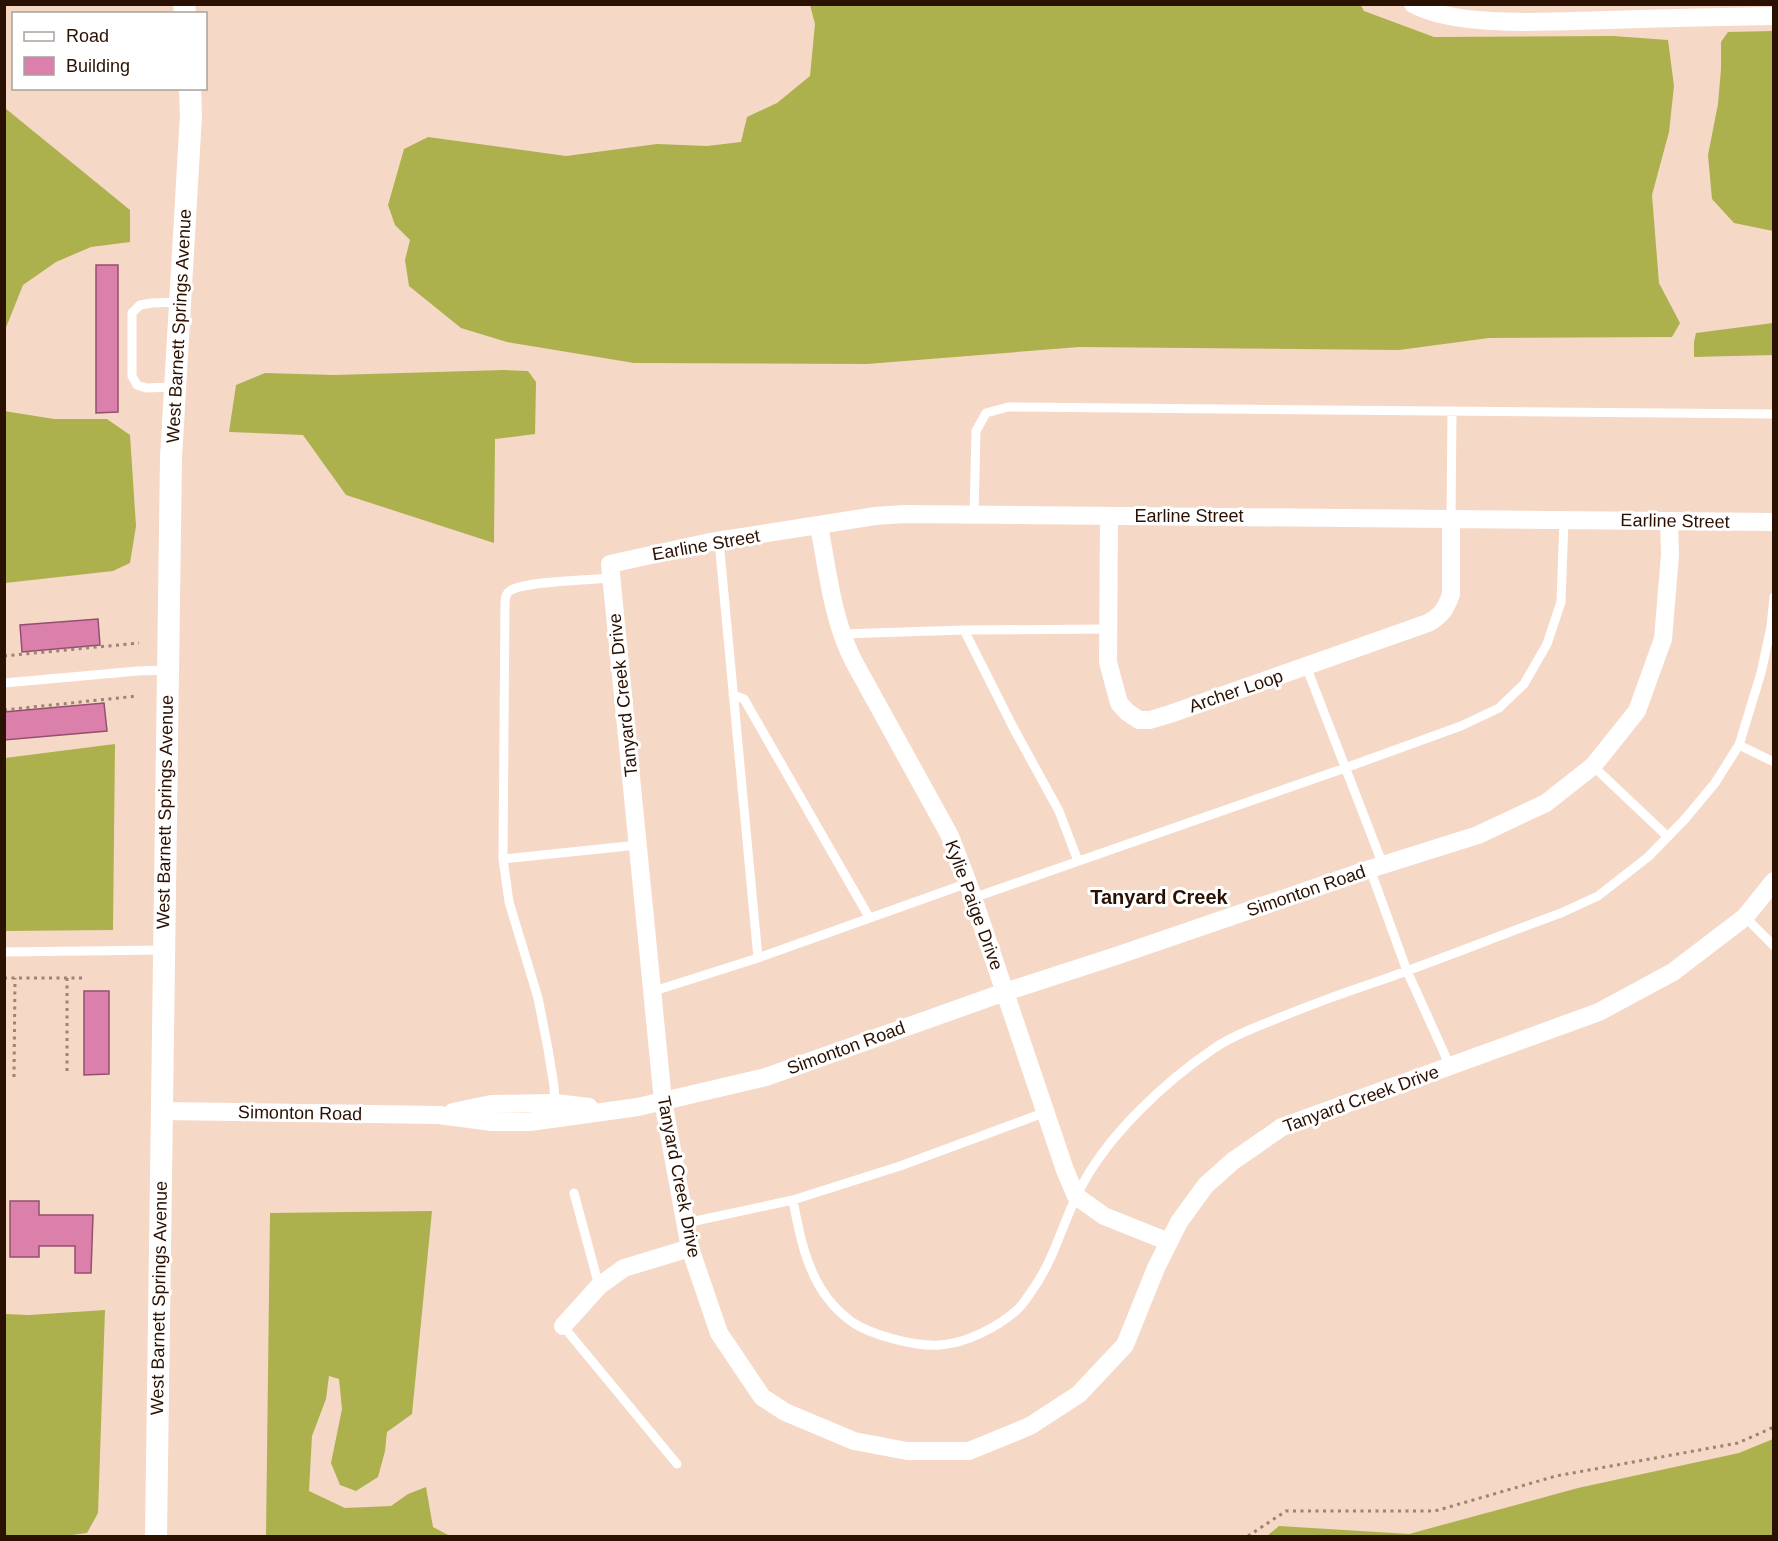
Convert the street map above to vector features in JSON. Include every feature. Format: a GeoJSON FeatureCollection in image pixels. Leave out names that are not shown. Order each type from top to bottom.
{"type":"FeatureCollection","features":[{"type":"Feature","properties":{"kind":"street"},"geometry":{"type":"LineString","coordinates":[[1413,4],[1427,12],[1486,20],[1548,13],[1679,11],[1773,16]]}},
{"type":"Feature","properties":{"kind":"street","name":"West Barnett Springs Avenue"},"geometry":{"type":"LineString","coordinates":[[156,1536],[171,458],[191,115],[190,90]]}},
{"type":"Feature","properties":{"kind":"street","name":"Earline Street"},"geometry":{"type":"LineString","coordinates":[[611,571],[719,542],[885,515],[1773,522]]}},
{"type":"Feature","properties":{"kind":"street","name":"Archer Loop"},"geometry":{"type":"LineString","coordinates":[[1109,516],[1108,662],[1119,703],[1139,720],[1150,720],[1170,714],[1428,623],[1440,616],[1451,594],[1451,519]]}},
{"type":"Feature","properties":{"kind":"street","name":"Simonton Road"},"geometry":{"type":"LineString","coordinates":[[161,1111],[439,1115],[492,1122],[530,1122],[638,1107],[766,1077],[1005,992],[1478,835],[1546,803],[1593,766],[1637,711],[1663,639],[1670,555],[1669,521]]}},
{"type":"Feature","properties":{"kind":"street","name":"Kylie Paige Drive"},"geometry":{"type":"LineString","coordinates":[[819,525],[834,609],[841,634],[854,662],[950,836],[1076,1196]]}},
{"type":"Feature","properties":{"kind":"street","name":"Tanyard Creek Drive"},"geometry":{"type":"LineString","coordinates":[[611,571],[663,1101],[690,1248],[719,1333],[762,1397],[785,1412],[854,1442],[907,1451],[969,1451],[1029,1426],[1079,1394],[1125,1346],[1156,1268],[1179,1222],[1206,1185],[1233,1161],[1282,1126],[1599,1012],[1673,972],[1745,917],[1773,882]]}},
{"type":"Feature","properties":{"kind":"street","name":"Simonton Road"},"geometry":{"type":"LineString","coordinates":[[439,1115],[491,1104],[555,1103],[615,1109]]}},
{"type":"Feature","properties":{"kind":"street"},"geometry":{"type":"LineString","coordinates":[[1076,1196],[1104,1216],[1169,1242]]}},
{"type":"Feature","properties":{"kind":"street"},"geometry":{"type":"LineString","coordinates":[[563,1326],[599,1286],[624,1268],[690,1248]]}},
{"type":"Feature","properties":{"kind":"lane"},"geometry":{"type":"LineString","coordinates":[[175,387],[147,388],[137,385],[132,376],[132,313],[140,305],[180,302]]}},
{"type":"Feature","properties":{"kind":"lane"},"geometry":{"type":"LineString","coordinates":[[974,515],[976,431],[986,413],[1008,406],[1773,414]]}},
{"type":"Feature","properties":{"kind":"lane"},"geometry":{"type":"LineString","coordinates":[[1451,519],[1452,411]]}},
{"type":"Feature","properties":{"kind":"lane"},"geometry":{"type":"LineString","coordinates":[[651,992],[758,958],[869,917],[1078,861],[1461,726],[1498,708],[1524,684],[1547,644],[1561,602],[1564,520]]}},
{"type":"Feature","properties":{"kind":"lane"},"geometry":{"type":"LineString","coordinates":[[719,542],[758,958]]}},
{"type":"Feature","properties":{"kind":"lane"},"geometry":{"type":"LineString","coordinates":[[555,1103],[538,998],[509,902],[503,859],[506,594],[511,590],[531,585],[611,571]]}},
{"type":"Feature","properties":{"kind":"lane"},"geometry":{"type":"LineString","coordinates":[[793,1200],[799,1233],[813,1272],[829,1300],[852,1322],[878,1334],[912,1344],[940,1345],[970,1338],[996,1324],[1020,1308],[1039,1282],[1055,1251],[1076,1196],[1092,1167],[1147,1103],[1179,1074],[1218,1045],[1273,1020],[1560,913],[1598,896],[1648,857],[1715,783],[1739,745],[1761,673],[1771,627],[1773,597]]}},
{"type":"Feature","properties":{"kind":"lane"},"geometry":{"type":"LineString","coordinates":[[841,634],[1108,629]]}},
{"type":"Feature","properties":{"kind":"lane"},"geometry":{"type":"LineString","coordinates":[[964,630],[1059,811],[1078,861]]}},
{"type":"Feature","properties":{"kind":"lane"},"geometry":{"type":"LineString","coordinates":[[1306,666],[1345,768],[1407,971],[1450,1066]]}},
{"type":"Feature","properties":{"kind":"lane"},"geometry":{"type":"LineString","coordinates":[[4,683],[168,670]]}},
{"type":"Feature","properties":{"kind":"lane"},"geometry":{"type":"LineString","coordinates":[[733,695],[744,699],[869,917]]}},
{"type":"Feature","properties":{"kind":"lane"},"geometry":{"type":"LineString","coordinates":[[1739,745],[1773,762]]}},
{"type":"Feature","properties":{"kind":"lane"},"geometry":{"type":"LineString","coordinates":[[1593,766],[1668,837]]}},
{"type":"Feature","properties":{"kind":"lane"},"geometry":{"type":"LineString","coordinates":[[503,859],[638,844]]}},
{"type":"Feature","properties":{"kind":"lane"},"geometry":{"type":"LineString","coordinates":[[1745,917],[1773,946]]}},
{"type":"Feature","properties":{"kind":"lane"},"geometry":{"type":"LineString","coordinates":[[4,952],[163,950]]}},
{"type":"Feature","properties":{"kind":"lane"},"geometry":{"type":"LineString","coordinates":[[686,1223],[793,1200],[900,1166],[1046,1112]]}},
{"type":"Feature","properties":{"kind":"lane"},"geometry":{"type":"LineString","coordinates":[[574,1193],[599,1286]]}},
{"type":"Feature","properties":{"kind":"lane"},"geometry":{"type":"LineString","coordinates":[[563,1326],[677,1464]]}},
{"type":"Feature","properties":{"kind":"path"},"geometry":{"type":"LineString","coordinates":[[4,656],[139,643]]}},
{"type":"Feature","properties":{"kind":"path"},"geometry":{"type":"LineString","coordinates":[[4,710],[137,696]]}},
{"type":"Feature","properties":{"kind":"path"},"geometry":{"type":"LineString","coordinates":[[4,978],[83,978]]}},
{"type":"Feature","properties":{"kind":"path"},"geometry":{"type":"LineString","coordinates":[[14,1077],[15,978]]}},
{"type":"Feature","properties":{"kind":"path"},"geometry":{"type":"LineString","coordinates":[[67,978],[67,1074]]}},
{"type":"Feature","properties":{"kind":"path"},"geometry":{"type":"LineString","coordinates":[[1248,1536],[1286,1511],[1435,1511],[1556,1476],[1737,1443],[1773,1427]]}},
{"type":"Feature","properties":{"kind":"green space"},"geometry":{"type":"Polygon","coordinates":[[[1360,4],[1364,11],[1434,37],[1613,36],[1668,40],[1674,86],[1669,132],[1652,195],[1659,283],[1680,323],[1672,337],[1489,338],[1399,350],[1079,347],[867,364],[634,363],[507,342],[461,328],[409,286],[405,260],[410,240],[395,225],[388,205],[404,149],[428,137],[566,156],[657,144],[707,146],[741,142],[747,117],[777,103],[810,76],[815,24],[810,5],[1360,4]]]}},
{"type":"Feature","properties":{"kind":"green space"},"geometry":{"type":"Polygon","coordinates":[[[1774,31],[1773,231],[1734,223],[1712,199],[1708,155],[1718,104],[1721,42],[1728,32],[1774,31]]]}},
{"type":"Feature","properties":{"kind":"green space"},"geometry":{"type":"Polygon","coordinates":[[[5,108],[130,210],[130,242],[91,247],[56,262],[23,285],[5,330],[5,108]]]}},
{"type":"Feature","properties":{"kind":"green space"},"geometry":{"type":"Polygon","coordinates":[[[1773,323],[1773,355],[1694,357],[1696,333],[1773,323]]]}},
{"type":"Feature","properties":{"kind":"green space"},"geometry":{"type":"Polygon","coordinates":[[[528,371],[536,382],[535,434],[495,439],[494,543],[346,495],[303,435],[229,432],[236,385],[265,373],[334,375],[528,371]]]}},
{"type":"Feature","properties":{"kind":"green space"},"geometry":{"type":"Polygon","coordinates":[[[4,411],[54,419],[107,419],[130,435],[136,526],[130,563],[113,571],[5,583],[4,411]]]}},
{"type":"Feature","properties":{"kind":"green space"},"geometry":{"type":"Polygon","coordinates":[[[115,744],[113,930],[5,931],[5,758],[115,744]]]}},
{"type":"Feature","properties":{"kind":"green space"},"geometry":{"type":"Polygon","coordinates":[[[432,1211],[412,1414],[387,1432],[378,1477],[356,1491],[340,1485],[331,1463],[342,1409],[339,1379],[329,1376],[326,1399],[312,1436],[309,1491],[345,1508],[391,1506],[408,1494],[426,1487],[433,1527],[450,1536],[266,1536],[270,1213],[432,1211]]]}},
{"type":"Feature","properties":{"kind":"green space"},"geometry":{"type":"Polygon","coordinates":[[[105,1310],[98,1513],[87,1533],[64,1536],[5,1536],[5,1314],[29,1315],[105,1310]]]}},
{"type":"Feature","properties":{"kind":"green space"},"geometry":{"type":"Polygon","coordinates":[[[1773,1439],[1773,1536],[1267,1536],[1279,1526],[1409,1534],[1578,1488],[1739,1453],[1773,1439]]]}},
{"type":"Feature","properties":{"kind":"building"},"geometry":{"type":"Polygon","coordinates":[[[96,265],[118,265],[118,412],[96,413],[96,265]]]}},
{"type":"Feature","properties":{"kind":"building"},"geometry":{"type":"Polygon","coordinates":[[[98,619],[100,645],[22,652],[20,625],[98,619]]]}},
{"type":"Feature","properties":{"kind":"building"},"geometry":{"type":"Polygon","coordinates":[[[104,703],[107,731],[4,740],[4,712],[104,703]]]}},
{"type":"Feature","properties":{"kind":"building"},"geometry":{"type":"Polygon","coordinates":[[[84,991],[109,991],[109,1074],[84,1075],[84,991]]]}},
{"type":"Feature","properties":{"kind":"building"},"geometry":{"type":"Polygon","coordinates":[[[10,1201],[39,1201],[39,1215],[93,1215],[91,1273],[75,1273],[75,1246],[39,1246],[39,1257],[10,1257],[10,1201]]]}},
{"type":"Feature","properties":{"kind":"district","name":"Tanyard Creek"},"geometry":{"type":"Point","coordinates":[1159,897]}}]}
